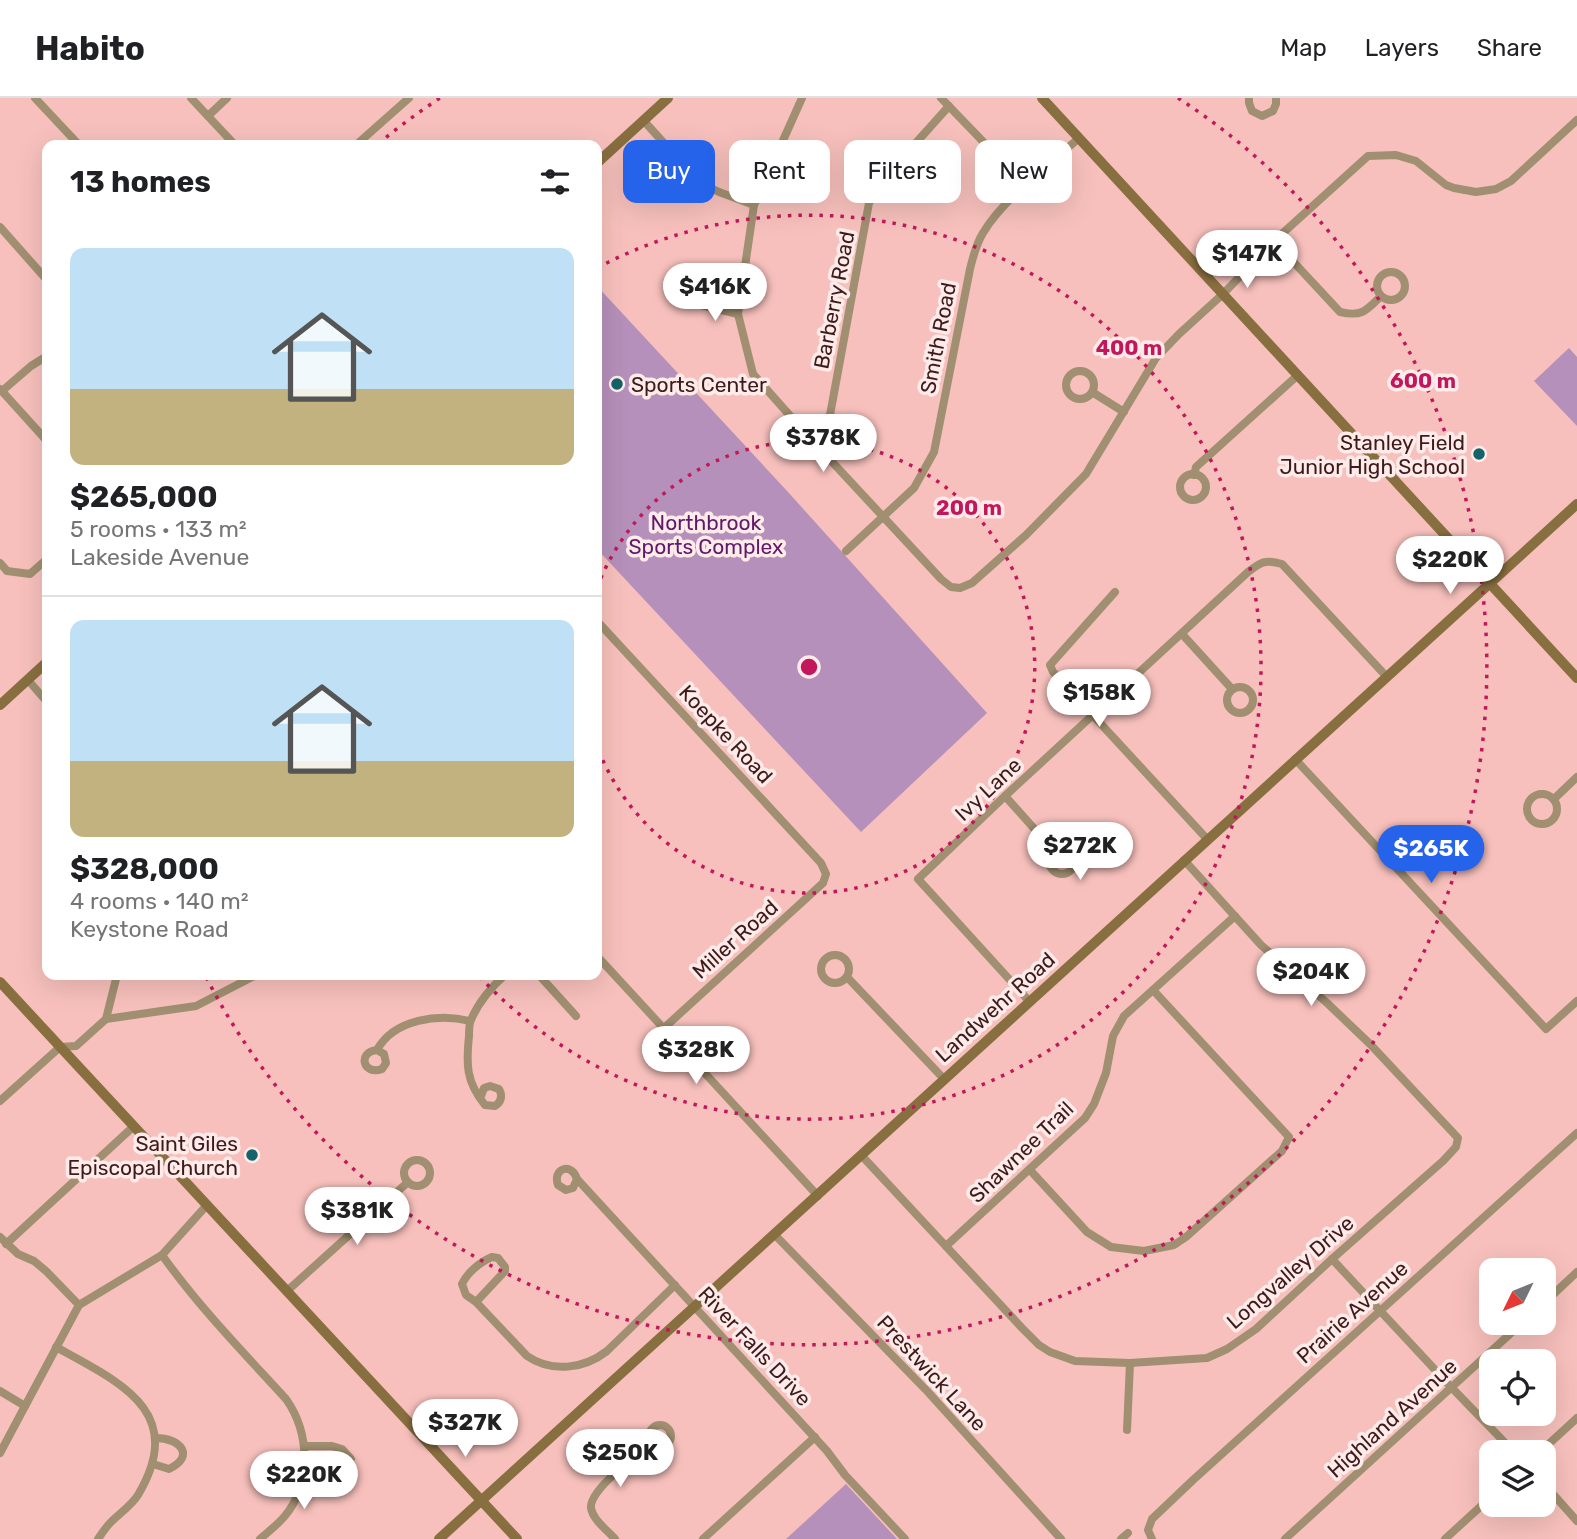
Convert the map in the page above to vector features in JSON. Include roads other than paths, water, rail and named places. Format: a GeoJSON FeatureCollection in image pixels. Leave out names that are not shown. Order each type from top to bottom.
{"type":"FeatureCollection","features":[{"type":"Feature","properties":{"kind":"main road"},"geometry":{"type":"LineString","coordinates":[[602,159],[668,98]]}},
{"type":"Feature","properties":{"kind":"main road"},"geometry":{"type":"LineString","coordinates":[[1042,98],[1577,678]]}},
{"type":"Feature","properties":{"kind":"main road","name":"Landwehr Road"},"geometry":{"type":"LineString","coordinates":[[439,1539],[1577,504]]}},
{"type":"Feature","properties":{"kind":"main road"},"geometry":{"type":"LineString","coordinates":[[0,705],[42,667]]}},
{"type":"Feature","properties":{"kind":"main road"},"geometry":{"type":"LineString","coordinates":[[0,982],[517,1539]]}},
{"type":"Feature","properties":{"kind":"street"},"geometry":{"type":"LineString","coordinates":[[35,98],[74,140]]}},
{"type":"Feature","properties":{"kind":"street"},"geometry":{"type":"LineString","coordinates":[[191,98],[230,140]]}},
{"type":"Feature","properties":{"kind":"street"},"geometry":{"type":"LineString","coordinates":[[208,116],[227,98]]}},
{"type":"Feature","properties":{"kind":"street"},"geometry":{"type":"LineString","coordinates":[[362,140],[409,98]]}},
{"type":"Feature","properties":{"kind":"street"},"geometry":{"type":"LineString","coordinates":[[802,98],[754,205],[738,314],[753,374],[941,579],[951,587],[960,588],[972,583],[1086,474],[1156,358],[1274,241],[1368,156],[1396,155],[1416,161],[1446,185],[1454,188],[1476,192],[1496,189],[1511,181],[1577,120]]}},
{"type":"Feature","properties":{"kind":"street"},"geometry":{"type":"LineString","coordinates":[[942,98],[982,140]]}},
{"type":"Feature","properties":{"kind":"street"},"geometry":{"type":"LineString","coordinates":[[1249,98],[1252,111],[1262,116],[1273,111],[1276,98]]}},
{"type":"Feature","properties":{"kind":"street","name":"Barberry Road"},"geometry":{"type":"LineString","coordinates":[[808,436],[830,415],[869,203],[888,173],[949,106]]}},
{"type":"Feature","properties":{"kind":"street"},"geometry":{"type":"LineString","coordinates":[[644,121],[699,182],[754,205]]}},
{"type":"Feature","properties":{"kind":"street","name":"Smith Road"},"geometry":{"type":"LineString","coordinates":[[1072,144],[1079,138]]}},
{"type":"Feature","properties":{"kind":"street","name":"Smith Road"},"geometry":{"type":"LineString","coordinates":[[846,551],[915,488],[934,452],[976,247],[983,233],[1007,203]]}},
{"type":"Feature","properties":{"kind":"street"},"geometry":{"type":"LineString","coordinates":[[0,227],[42,274]]}},
{"type":"Feature","properties":{"kind":"street"},"geometry":{"type":"LineString","coordinates":[[1274,241],[1340,312],[1362,314],[1381,296]]}},
{"type":"Feature","properties":{"kind":"street"},"geometry":{"type":"LineString","coordinates":[[701,305],[738,314]]}},
{"type":"Feature","properties":{"kind":"street"},"geometry":{"type":"LineString","coordinates":[[42,359],[1,390],[42,435]]}},
{"type":"Feature","properties":{"kind":"street"},"geometry":{"type":"LineString","coordinates":[[1195,475],[1196,467],[1298,375]]}},
{"type":"Feature","properties":{"kind":"street"},"geometry":{"type":"LineString","coordinates":[[1092,391],[1124,412]]}},
{"type":"Feature","properties":{"kind":"street","name":"Ivy Lane"},"geometry":{"type":"LineString","coordinates":[[1029,1001],[918,879],[1004,796],[1248,572],[1260,563],[1270,560],[1282,564],[1386,676]]}},
{"type":"Feature","properties":{"kind":"street"},"geometry":{"type":"LineString","coordinates":[[0,563],[8,571],[30,574],[42,563]]}},
{"type":"Feature","properties":{"kind":"street"},"geometry":{"type":"LineString","coordinates":[[1115,592],[1050,665],[1053,672],[1208,839]]}},
{"type":"Feature","properties":{"kind":"street","name":"Koepke Road"},"geometry":{"type":"LineString","coordinates":[[602,626],[821,863],[826,874]]}},
{"type":"Feature","properties":{"kind":"street"},"geometry":{"type":"LineString","coordinates":[[1182,634],[1232,689]]}},
{"type":"Feature","properties":{"kind":"street"},"geometry":{"type":"LineString","coordinates":[[28,680],[42,696]]}},
{"type":"Feature","properties":{"kind":"street"},"geometry":{"type":"LineString","coordinates":[[1295,759],[1546,1029],[1577,1001]]}},
{"type":"Feature","properties":{"kind":"street"},"geometry":{"type":"LineString","coordinates":[[1554,799],[1577,777]]}},
{"type":"Feature","properties":{"kind":"street"},"geometry":{"type":"LineString","coordinates":[[1004,796],[1054,851]]}},
{"type":"Feature","properties":{"kind":"street"},"geometry":{"type":"LineString","coordinates":[[1184,860],[1235,916]]}},
{"type":"Feature","properties":{"kind":"street","name":"Miller Road"},"geometry":{"type":"LineString","coordinates":[[664,1028],[823,883],[826,874]]}},
{"type":"Feature","properties":{"kind":"street","name":"Shawnee Trail"},"geometry":{"type":"LineString","coordinates":[[946,1246],[1085,1118],[1094,1104],[1106,1073],[1113,1037],[1124,1016],[1235,916]]}},
{"type":"Feature","properties":{"kind":"street","name":"Longvalley Drive"},"geometry":{"type":"LineString","coordinates":[[862,1156],[1030,1337],[1049,1352],[1084,1362],[1130,1363],[1207,1358],[1227,1349],[1256,1329],[1443,1161],[1456,1147],[1458,1138],[1370,1044],[1261,945],[1235,916]]}},
{"type":"Feature","properties":{"kind":"street"},"geometry":{"type":"LineString","coordinates":[[602,961],[818,1196]]}},
{"type":"Feature","properties":{"kind":"street"},"geometry":{"type":"LineString","coordinates":[[847,977],[944,1079]]}},
{"type":"Feature","properties":{"kind":"street"},"geometry":{"type":"LineString","coordinates":[[106,1019],[116,980]]}},
{"type":"Feature","properties":{"kind":"street"},"geometry":{"type":"LineString","coordinates":[[0,1101],[60,1047],[76,1046],[106,1019],[196,1006],[246,980]]}},
{"type":"Feature","properties":{"kind":"street"},"geometry":{"type":"LineString","coordinates":[[481,1096],[468,1074],[466,1060],[470,1021],[499,980]]}},
{"type":"Feature","properties":{"kind":"street"},"geometry":{"type":"LineString","coordinates":[[544,980],[576,1016]]}},
{"type":"Feature","properties":{"kind":"street"},"geometry":{"type":"LineString","coordinates":[[1030,1170],[1087,1232],[1111,1247],[1152,1250],[1174,1245],[1197,1228],[1282,1152],[1289,1138],[1153,990]]}},
{"type":"Feature","properties":{"kind":"street"},"geometry":{"type":"LineString","coordinates":[[377,1050],[382,1040],[414,1022],[436,1018],[470,1021]]}},
{"type":"Feature","properties":{"kind":"street"},"geometry":{"type":"LineString","coordinates":[[79,1305],[47,1271],[18,1254],[3,1240],[134,1126]]}},
{"type":"Feature","properties":{"kind":"street","name":"Prairie Avenue"},"geometry":{"type":"LineString","coordinates":[[1152,1539],[1148,1530],[1152,1519],[1203,1470],[1577,1133]]}},
{"type":"Feature","properties":{"kind":"street","name":"River Falls Drive"},"geometry":{"type":"LineString","coordinates":[[577,1179],[815,1437],[845,1475],[905,1539]]}},
{"type":"Feature","properties":{"kind":"street"},"geometry":{"type":"LineString","coordinates":[[287,1291],[408,1182]]}},
{"type":"Feature","properties":{"kind":"street"},"geometry":{"type":"LineString","coordinates":[[0,1453],[79,1305],[162,1255],[207,1205]]}},
{"type":"Feature","properties":{"kind":"street","name":"Prestwick Lane"},"geometry":{"type":"LineString","coordinates":[[774,1234],[928,1392],[1061,1539]]}},
{"type":"Feature","properties":{"kind":"street"},"geometry":{"type":"LineString","coordinates":[[162,1255],[184,1286],[293,1409],[304,1446],[304,1472],[298,1493],[285,1516],[260,1539]]}},
{"type":"Feature","properties":{"kind":"street"},"geometry":{"type":"LineString","coordinates":[[475,1302],[505,1270],[498,1258],[492,1256],[465,1277],[462,1284],[466,1295],[536,1362],[551,1366],[576,1366],[597,1359],[607,1351],[675,1285]]}},
{"type":"Feature","properties":{"kind":"street"},"geometry":{"type":"LineString","coordinates":[[1332,1259],[1502,1440]]}},
{"type":"Feature","properties":{"kind":"street"},"geometry":{"type":"LineString","coordinates":[[1556,1292],[1577,1272]]}},
{"type":"Feature","properties":{"kind":"street","name":"Highland Avenue"},"geometry":{"type":"LineString","coordinates":[[1285,1539],[1509,1335]]}},
{"type":"Feature","properties":{"kind":"street"},"geometry":{"type":"LineString","coordinates":[[56,1347],[118,1382],[134,1395],[155,1429],[153,1464],[137,1497],[108,1524],[98,1539]]}},
{"type":"Feature","properties":{"kind":"street"},"geometry":{"type":"LineString","coordinates":[[1127,1430],[1130,1363]]}},
{"type":"Feature","properties":{"kind":"street"},"geometry":{"type":"LineString","coordinates":[[0,1391],[25,1406]]}},
{"type":"Feature","properties":{"kind":"street"},"geometry":{"type":"LineString","coordinates":[[1553,1440],[1577,1418]]}},
{"type":"Feature","properties":{"kind":"street"},"geometry":{"type":"LineString","coordinates":[[702,1539],[815,1437]]}},
{"type":"Feature","properties":{"kind":"street"},"geometry":{"type":"LineString","coordinates":[[153,1464],[169,1469],[179,1464],[183,1457],[182,1448],[176,1442],[156,1438]]}},
{"type":"Feature","properties":{"kind":"street"},"geometry":{"type":"LineString","coordinates":[[615,1539],[594,1516],[591,1506],[594,1496],[652,1443]]}},
{"type":"Feature","properties":{"kind":"street"},"geometry":{"type":"LineString","coordinates":[[304,1446],[332,1446],[342,1449],[351,1459],[344,1471],[330,1477],[304,1472]]}},
{"type":"Feature","properties":{"kind":"street"},"geometry":{"type":"LineString","coordinates":[[1556,1497],[1577,1521]]}},
{"type":"Feature","properties":{"kind":"street"},"geometry":{"type":"LineString","coordinates":[[1445,1539],[1479,1508]]}},
{"type":"Feature","properties":{"kind":"place","name":"Sports Center"},"geometry":{"type":"Point","coordinates":[617,384]}},
{"type":"Feature","properties":{"kind":"place","name":"Stanley Field Junior High School"},"geometry":{"type":"Point","coordinates":[1479,454]}},
{"type":"Feature","properties":{"kind":"place","name":"Saint Giles Episcopal Church"},"geometry":{"type":"Point","coordinates":[252,1155]}},
{"type":"Feature","properties":{"kind":"park label","name":"Northbrook Sports Complex"},"geometry":{"type":"Point","coordinates":[706,534]}}]}
